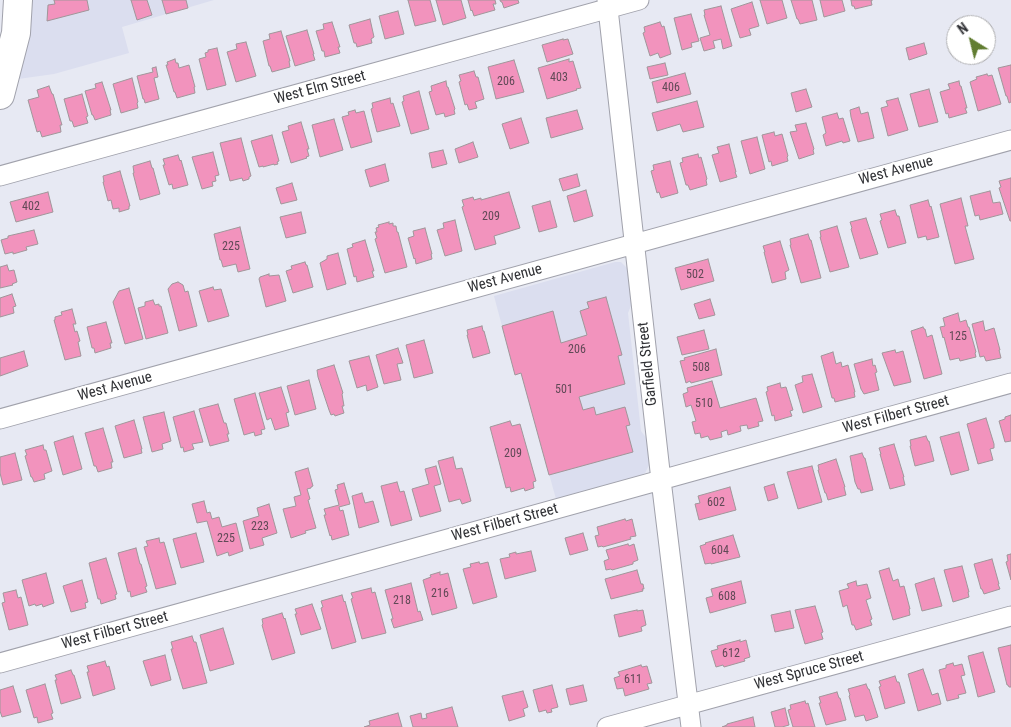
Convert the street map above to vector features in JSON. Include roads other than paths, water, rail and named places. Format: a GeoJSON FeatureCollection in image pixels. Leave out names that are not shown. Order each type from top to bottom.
{"type":"FeatureCollection","features":[{"type":"Feature","properties":{"kind":"main road"},"geometry":{"type":"LineString","coordinates":[[0,95],[16,34],[18,0]]}},
{"type":"Feature","properties":{"kind":"street","name":"West Elm Street"},"geometry":{"type":"LineString","coordinates":[[0,176],[607,4],[639,0]]}},
{"type":"Feature","properties":{"kind":"street","name":"Garfield Street"},"geometry":{"type":"LineString","coordinates":[[607,4],[691,727]]}},
{"type":"Feature","properties":{"kind":"street","name":"West Avenue"},"geometry":{"type":"LineString","coordinates":[[0,419],[1011,140]]}},
{"type":"Feature","properties":{"kind":"street","name":"West Filbert Street"},"geometry":{"type":"LineString","coordinates":[[0,663],[1011,383]]}},
{"type":"Feature","properties":{"kind":"street","name":"West Spruce Street"},"geometry":{"type":"LineString","coordinates":[[607,727],[1011,616]]}}]}
